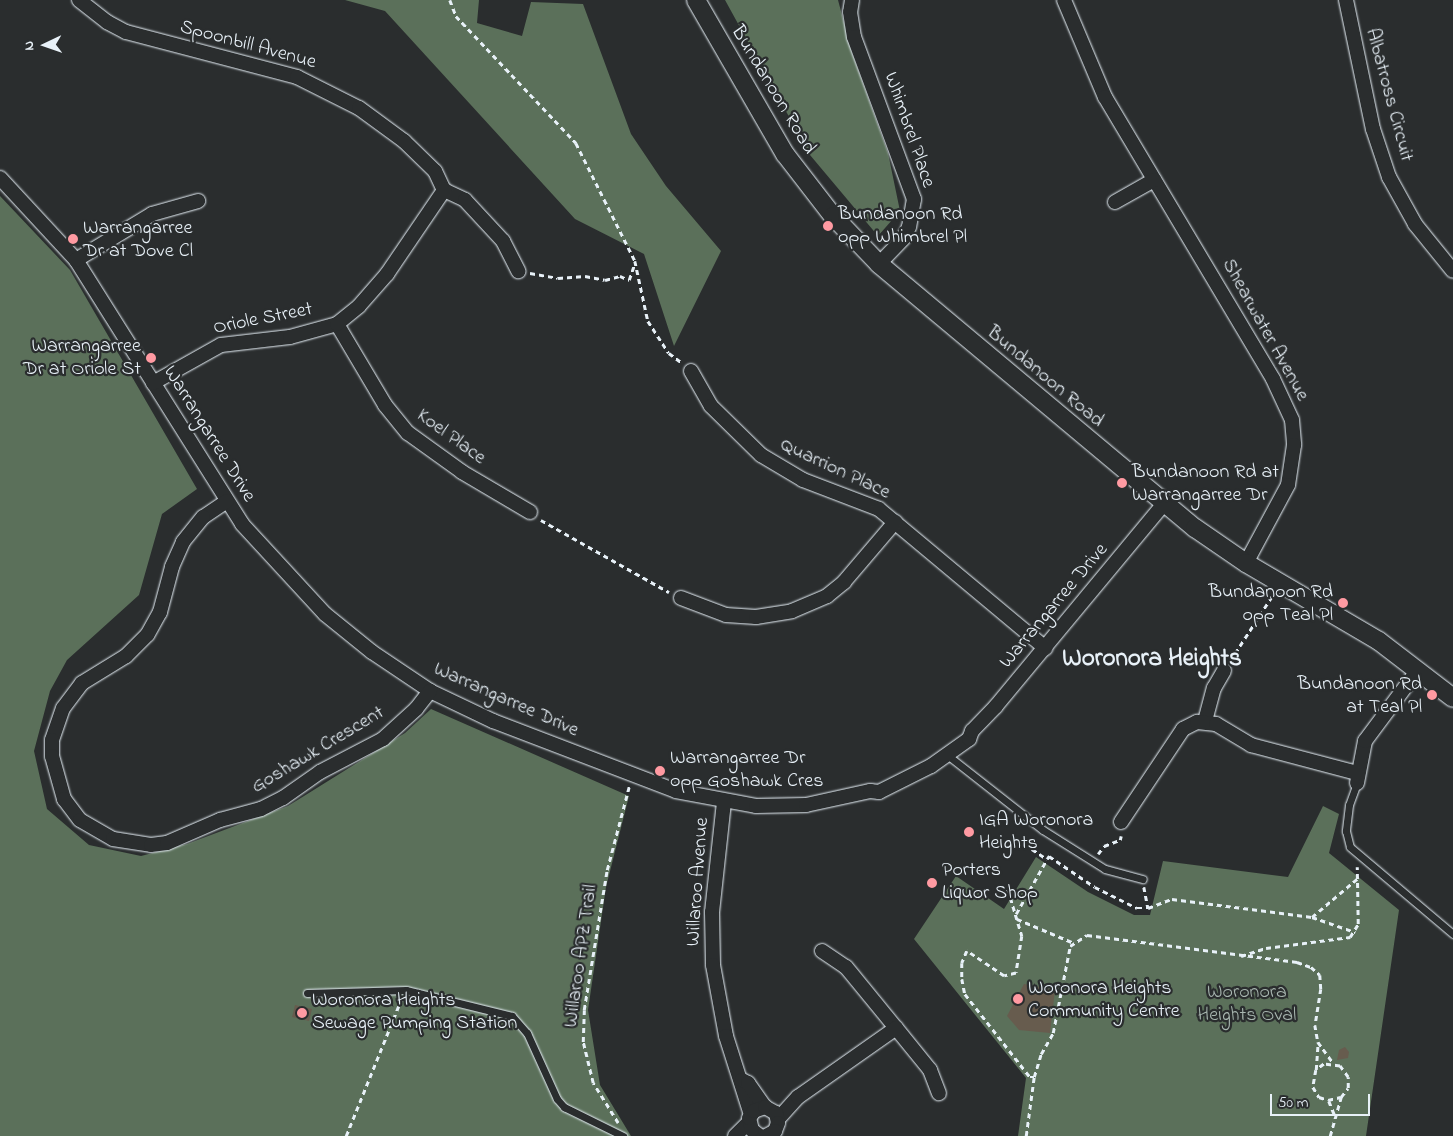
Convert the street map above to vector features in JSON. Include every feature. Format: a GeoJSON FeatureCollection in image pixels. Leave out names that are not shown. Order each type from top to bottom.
{"type":"FeatureCollection","features":[{"type":"Feature","properties":{"kind":"street","name":"Spoonbill Avenue"},"geometry":{"type":"LineString","coordinates":[[79,0],[107,22],[126,32],[297,77],[338,95],[404,142],[435,171],[444,190]]}},
{"type":"Feature","properties":{"kind":"street","name":"Bundanoon Road"},"geometry":{"type":"LineString","coordinates":[[696,0],[785,154],[833,216],[879,264],[1164,504],[1246,563],[1327,608],[1418,670],[1453,698]]}},
{"type":"Feature","properties":{"kind":"street","name":"Whimbrel Place"},"geometry":{"type":"LineString","coordinates":[[852,0],[850,12],[854,37],[914,199],[909,227],[903,239],[879,264]]}},
{"type":"Feature","properties":{"kind":"street","name":"Shearwater Avenue"},"geometry":{"type":"LineString","coordinates":[[1064,0],[1095,77],[1154,180],[1274,379],[1292,420],[1294,445],[1288,485],[1246,563]]}},
{"type":"Feature","properties":{"kind":"street","name":"Albatross Circuit"},"geometry":{"type":"LineString","coordinates":[[1346,0],[1373,130],[1389,177],[1415,224],[1453,271]]}},
{"type":"Feature","properties":{"kind":"street","name":"Warrangarree Drive"},"geometry":{"type":"LineString","coordinates":[[0,178],[76,260],[227,501],[280,568],[325,614],[372,652],[430,691],[493,720],[676,791],[724,802],[756,806],[806,805],[870,790],[945,753],[972,731],[1045,648],[1164,504]]}},
{"type":"Feature","properties":{"kind":"street"},"geometry":{"type":"LineString","coordinates":[[1115,202],[1154,180]]}},
{"type":"Feature","properties":{"kind":"street"},"geometry":{"type":"LineString","coordinates":[[444,190],[465,200],[503,241],[518,271]]}},
{"type":"Feature","properties":{"kind":"street","name":"Oriole Street"},"geometry":{"type":"LineString","coordinates":[[154,383],[221,345],[290,337],[337,324],[358,306],[387,274],[444,190]]}},
{"type":"Feature","properties":{"kind":"street"},"geometry":{"type":"LineString","coordinates":[[76,260],[152,214],[198,201]]}},
{"type":"Feature","properties":{"kind":"street","name":"Koel Place"},"geometry":{"type":"LineString","coordinates":[[337,324],[386,405],[408,433],[462,472],[530,512]]}},
{"type":"Feature","properties":{"kind":"street","name":"Quarrion Place"},"geometry":{"type":"LineString","coordinates":[[692,371],[712,406],[761,455],[803,480],[866,502],[895,522],[1045,648]]}},
{"type":"Feature","properties":{"kind":"street","name":"Goshawk Crescent"},"geometry":{"type":"LineString","coordinates":[[227,501],[203,517],[183,542],[172,567],[160,612],[147,635],[126,656],[82,683],[63,708],[52,740],[53,764],[64,799],[80,820],[113,839],[151,845],[167,843],[220,820],[261,809],[283,798],[320,772],[383,739],[416,710],[430,691]]}},
{"type":"Feature","properties":{"kind":"street"},"geometry":{"type":"LineString","coordinates":[[681,598],[726,615],[756,617],[792,611],[827,596],[844,582],[895,522]]}},
{"type":"Feature","properties":{"kind":"street"},"geometry":{"type":"LineString","coordinates":[[1121,822],[1183,729],[1205,721],[1251,745],[1357,778],[1365,741],[1418,670]]}},
{"type":"Feature","properties":{"kind":"street"},"geometry":{"type":"LineString","coordinates":[[1205,721],[1214,688],[1224,671]]}},
{"type":"Feature","properties":{"kind":"street","name":"Willaroo Avenue"},"geometry":{"type":"LineString","coordinates":[[724,802],[713,891],[713,964],[726,1036],[742,1080],[740,1087],[750,1118],[768,1127]]}},
{"type":"Feature","properties":{"kind":"street"},"geometry":{"type":"LineString","coordinates":[[822,951],[846,967],[930,1070],[939,1093]]}},
{"type":"Feature","properties":{"kind":"street"},"geometry":{"type":"LineString","coordinates":[[735,1136],[750,1118],[768,1127],[798,1097],[896,1028]]}},
{"type":"Feature","properties":{"kind":"street","name":"Willaroo Avenue"},"geometry":{"type":"LineString","coordinates":[[742,1080],[748,1083],[768,1127]]}},
{"type":"Feature","properties":{"kind":"lane"},"geometry":{"type":"LineString","coordinates":[[945,753],[1044,830],[1093,862],[1105,869],[1142,879]]}},
{"type":"Feature","properties":{"kind":"lane"},"geometry":{"type":"LineString","coordinates":[[1357,778],[1349,805],[1346,832],[1350,847],[1358,856],[1453,934]]}},
{"type":"Feature","properties":{"kind":"lane"},"geometry":{"type":"LineString","coordinates":[[307,993],[406,990],[512,1016],[527,1033],[557,1099],[564,1106],[623,1136]]}},
{"type":"Feature","properties":{"kind":"path"},"geometry":{"type":"LineString","coordinates":[[450,0],[456,16],[576,143],[635,261],[648,321],[669,353],[692,371]]}},
{"type":"Feature","properties":{"kind":"path"},"geometry":{"type":"LineString","coordinates":[[518,271],[558,278],[585,276],[605,280],[620,276],[629,280],[635,261]]}},
{"type":"Feature","properties":{"kind":"path"},"geometry":{"type":"LineString","coordinates":[[530,512],[544,524],[681,598]]}},
{"type":"Feature","properties":{"kind":"path"},"geometry":{"type":"LineString","coordinates":[[1224,671],[1272,596]]}},
{"type":"Feature","properties":{"kind":"path","name":"Willaroo APZ Trail"},"geometry":{"type":"LineString","coordinates":[[623,1136],[615,1113],[593,1083],[583,1042],[584,1010],[598,914],[631,774]]}},
{"type":"Feature","properties":{"kind":"path"},"geometry":{"type":"LineString","coordinates":[[1093,862],[1104,846],[1120,840],[1121,822]]}},
{"type":"Feature","properties":{"kind":"path"},"geometry":{"type":"LineString","coordinates":[[1032,849],[1047,859]]}},
{"type":"Feature","properties":{"kind":"path"},"geometry":{"type":"LineString","coordinates":[[1016,914],[1049,856],[1094,887],[1137,908],[1148,908],[1172,898],[1312,917],[1356,932]]}},
{"type":"Feature","properties":{"kind":"path"},"geometry":{"type":"LineString","coordinates":[[1241,956],[1266,948],[1331,942],[1350,937],[1356,932],[1359,914],[1358,856]]}},
{"type":"Feature","properties":{"kind":"path"},"geometry":{"type":"LineString","coordinates":[[1312,917],[1358,878]]}},
{"type":"Feature","properties":{"kind":"path"},"geometry":{"type":"LineString","coordinates":[[1142,879],[1148,908]]}},
{"type":"Feature","properties":{"kind":"path"},"geometry":{"type":"LineString","coordinates":[[1008,888],[1022,936],[1016,973],[1004,976],[967,951],[962,963],[962,979],[965,994],[1030,1077],[1034,1078]]}},
{"type":"Feature","properties":{"kind":"path"},"geometry":{"type":"LineString","coordinates":[[1017,919],[1074,943]]}},
{"type":"Feature","properties":{"kind":"path"},"geometry":{"type":"LineString","coordinates":[[1026,1136],[1034,1078],[1041,1054],[1052,1033],[1074,943],[1087,935],[1297,962],[1320,975],[1322,989],[1315,1025],[1318,1042],[1313,1087],[1319,1096],[1328,1100],[1341,1097]]}},
{"type":"Feature","properties":{"kind":"path"},"geometry":{"type":"LineString","coordinates":[[346,1136],[406,990]]}},
{"type":"Feature","properties":{"kind":"path"},"geometry":{"type":"LineString","coordinates":[[1318,1042],[1333,1064],[1345,1070],[1348,1078],[1348,1088],[1341,1097],[1330,1136]]}},
{"type":"Feature","properties":{"kind":"path"},"geometry":{"type":"LineString","coordinates":[[1316,1070],[1333,1064]]}},
{"type":"Feature","properties":{"kind":"path"},"geometry":{"type":"LineString","coordinates":[[1328,1100],[1335,1118]]}},
{"type":"Feature","properties":{"kind":"green space"},"geometry":{"type":"Polygon","coordinates":[[[345,0],[479,0],[477,23],[522,36],[531,2],[583,4],[631,134],[666,186],[721,251],[674,346],[644,254],[575,219],[385,11],[345,0]]]}},
{"type":"Feature","properties":{"kind":"green space"},"geometry":{"type":"Polygon","coordinates":[[[725,0],[838,0],[852,53],[888,153],[900,211],[878,236],[810,155],[725,0]]]}},
{"type":"Feature","properties":{"kind":"green space"},"geometry":{"type":"Polygon","coordinates":[[[0,196],[70,270],[197,489],[162,514],[139,595],[67,660],[50,691],[34,751],[47,809],[89,845],[141,856],[187,844],[288,806],[405,733],[431,709],[629,796],[606,887],[588,1010],[600,1085],[631,1136],[0,1136],[0,196]]]}},
{"type":"Feature","properties":{"kind":"green space","name":"Woronora Heights Oval"},"geometry":{"type":"Polygon","coordinates":[[[1323,806],[1339,814],[1329,853],[1399,910],[1366,1136],[1018,1136],[1026,1078],[914,939],[956,876],[1004,909],[1036,857],[1088,892],[1134,915],[1150,915],[1163,861],[1288,877],[1323,806]]]}},
{"type":"Feature","properties":{"kind":"building"},"geometry":{"type":"Polygon","coordinates":[[[1024,984],[1055,990],[1050,1033],[1019,1030],[1007,1016],[1024,984]]]}},
{"type":"Feature","properties":{"kind":"building","name":"Woronora Heights Sewage Pumping Station"},"geometry":{"type":"Polygon","coordinates":[[[295,1005],[312,1009],[309,1021],[292,1017],[295,1005]]]}},
{"type":"Feature","properties":{"kind":"building"},"geometry":{"type":"Polygon","coordinates":[[[1345,1047],[1349,1052],[1348,1058],[1337,1060],[1339,1050],[1345,1047]]]}},
{"type":"Feature","properties":{"kind":"place","name":"Bundanoon Rd opp Whimbrel Pl"},"geometry":{"type":"Point","coordinates":[828,226]}},
{"type":"Feature","properties":{"kind":"place","name":"Warrangarree Dr at Dove Cl"},"geometry":{"type":"Point","coordinates":[73,239]}},
{"type":"Feature","properties":{"kind":"place","name":"Warrangarree Dr at Oriole St"},"geometry":{"type":"Point","coordinates":[151,358]}},
{"type":"Feature","properties":{"kind":"place","name":"Bundanoon Rd at Warrangarree Dr"},"geometry":{"type":"Point","coordinates":[1122,483]}},
{"type":"Feature","properties":{"kind":"place","name":"Bundanoon Rd opp Teal Pl"},"geometry":{"type":"Point","coordinates":[1343,603]}},
{"type":"Feature","properties":{"kind":"place","name":"Bundanoon Rd at Teal Pl"},"geometry":{"type":"Point","coordinates":[1432,695]}},
{"type":"Feature","properties":{"kind":"place","name":"Warrangarree Dr opp Goshawk Cres"},"geometry":{"type":"Point","coordinates":[660,771]}},
{"type":"Feature","properties":{"kind":"place","name":"IGA Woronora Heights"},"geometry":{"type":"Point","coordinates":[969,832]}},
{"type":"Feature","properties":{"kind":"place","name":"Porters Liquor Shop"},"geometry":{"type":"Point","coordinates":[932,883]}},
{"type":"Feature","properties":{"kind":"place","name":"Woronora Heights Community Centre"},"geometry":{"type":"Point","coordinates":[1018,999]}},
{"type":"Feature","properties":{"kind":"place","name":"Woronora Heights Sewage Pumping Station"},"geometry":{"type":"Point","coordinates":[302,1013]}},
{"type":"Feature","properties":{"kind":"district","name":"Woronora Heights"},"geometry":{"type":"Point","coordinates":[1152,659]}}]}
